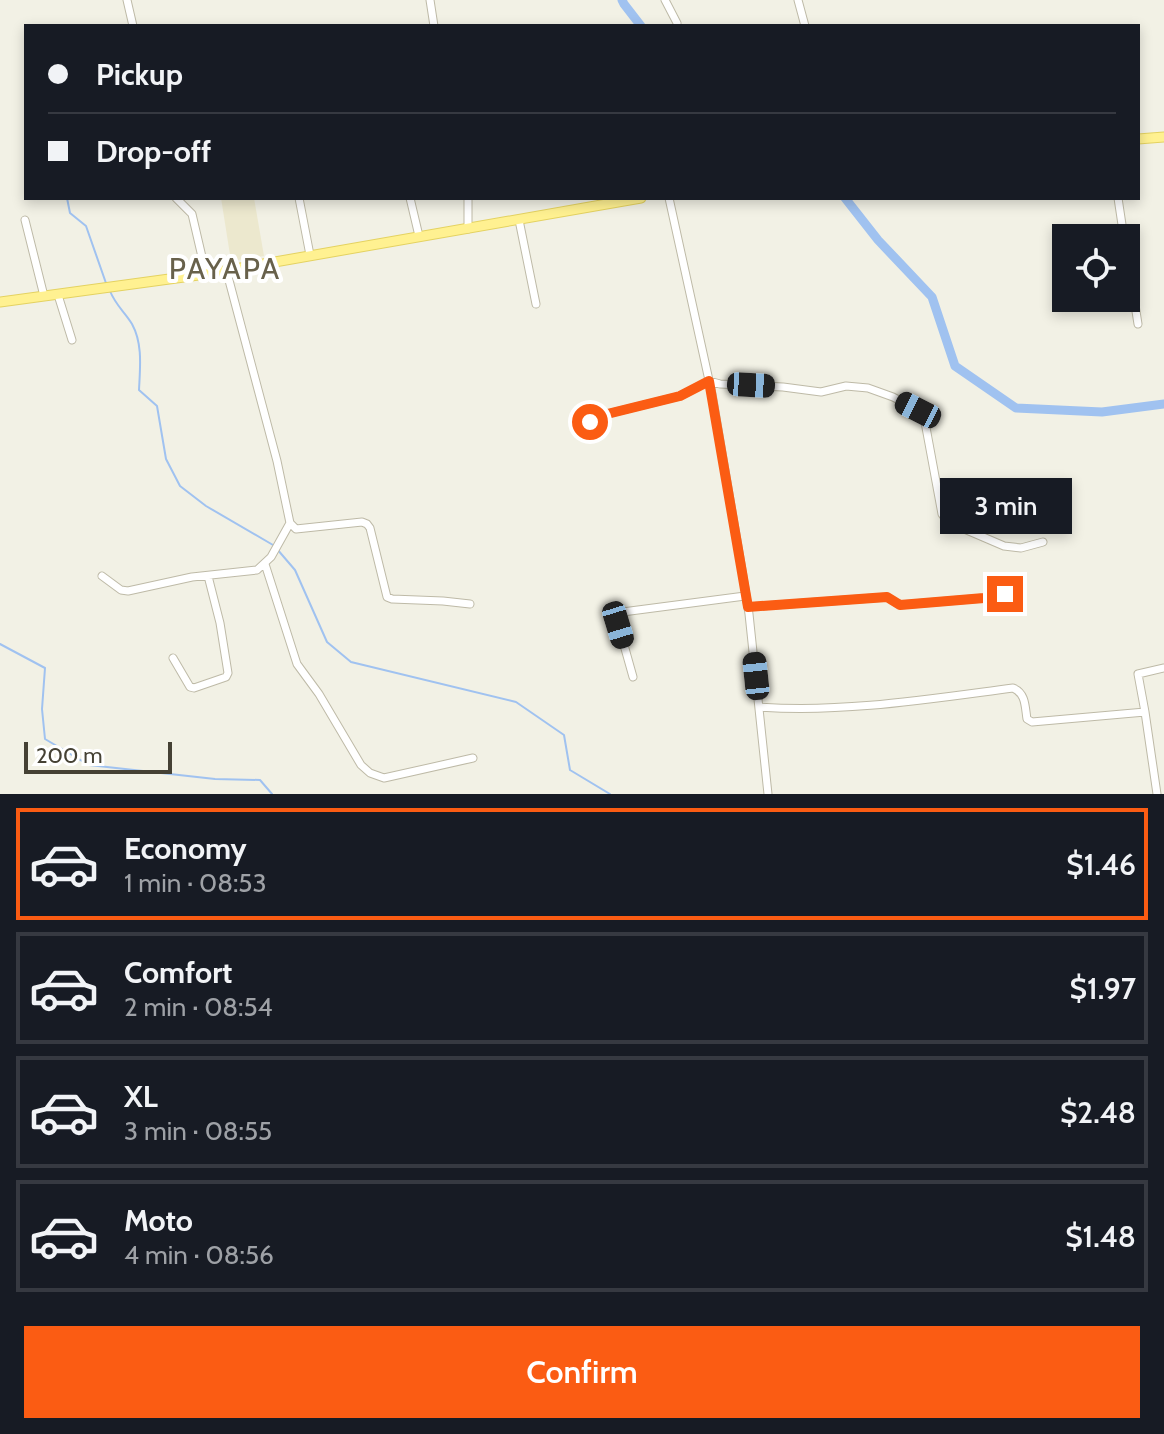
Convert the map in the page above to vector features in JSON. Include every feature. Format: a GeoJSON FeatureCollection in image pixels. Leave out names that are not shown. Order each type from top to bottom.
{"type":"FeatureCollection","features":[{"type":"Feature","properties":{"kind":"main road"},"geometry":{"type":"LineString","coordinates":[[1140,139],[1164,137]]}},
{"type":"Feature","properties":{"kind":"main road"},"geometry":{"type":"LineString","coordinates":[[0,302],[206,274],[630,200]]}},
{"type":"Feature","properties":{"kind":"street"},"geometry":{"type":"LineString","coordinates":[[127,0],[133,24]]}},
{"type":"Feature","properties":{"kind":"street"},"geometry":{"type":"LineString","coordinates":[[430,0],[434,24]]}},
{"type":"Feature","properties":{"kind":"street"},"geometry":{"type":"LineString","coordinates":[[665,0],[677,23]]}},
{"type":"Feature","properties":{"kind":"street"},"geometry":{"type":"LineString","coordinates":[[798,0],[804,24]]}},
{"type":"Feature","properties":{"kind":"street"},"geometry":{"type":"LineString","coordinates":[[177,200],[192,214],[206,274]]}},
{"type":"Feature","properties":{"kind":"street"},"geometry":{"type":"LineString","coordinates":[[299,200],[310,255]]}},
{"type":"Feature","properties":{"kind":"street"},"geometry":{"type":"LineString","coordinates":[[410,200],[419,236]]}},
{"type":"Feature","properties":{"kind":"street"},"geometry":{"type":"LineString","coordinates":[[468,200],[468,229]]}},
{"type":"Feature","properties":{"kind":"street"},"geometry":{"type":"LineString","coordinates":[[669,200],[709,381],[748,607],[768,794]]}},
{"type":"Feature","properties":{"kind":"street"},"geometry":{"type":"LineString","coordinates":[[1118,200],[1122,224]]}},
{"type":"Feature","properties":{"kind":"street"},"geometry":{"type":"LineString","coordinates":[[25,220],[44,296]]}},
{"type":"Feature","properties":{"kind":"street"},"geometry":{"type":"LineString","coordinates":[[519,220],[536,304]]}},
{"type":"Feature","properties":{"kind":"street"},"geometry":{"type":"LineString","coordinates":[[226,269],[277,461],[290,523],[296,529],[367,524],[387,597],[470,604]]}},
{"type":"Feature","properties":{"kind":"street"},"geometry":{"type":"LineString","coordinates":[[58,295],[72,340]]}},
{"type":"Feature","properties":{"kind":"street"},"geometry":{"type":"LineString","coordinates":[[1136,312],[1138,324]]}},
{"type":"Feature","properties":{"kind":"street"},"geometry":{"type":"LineString","coordinates":[[589,436],[590,422],[595,417],[680,396],[709,381],[821,392],[846,386],[868,388],[918,410],[925,422],[942,514],[948,522],[1004,546],[1021,548],[1043,542]]}},
{"type":"Feature","properties":{"kind":"street"},"geometry":{"type":"LineString","coordinates":[[102,576],[121,590],[128,591],[179,579],[257,570],[268,561],[290,523]]}},
{"type":"Feature","properties":{"kind":"street"},"geometry":{"type":"LineString","coordinates":[[268,561],[297,664],[319,694],[361,765],[370,773],[384,778],[473,758]]}},
{"type":"Feature","properties":{"kind":"street"},"geometry":{"type":"LineString","coordinates":[[173,658],[190,687],[226,677],[228,673],[208,576]]}},
{"type":"Feature","properties":{"kind":"street"},"geometry":{"type":"LineString","coordinates":[[748,607],[887,597],[900,605],[1005,594]]}},
{"type":"Feature","properties":{"kind":"street"},"geometry":{"type":"LineString","coordinates":[[633,677],[615,613],[745,596]]}},
{"type":"Feature","properties":{"kind":"street"},"geometry":{"type":"LineString","coordinates":[[1157,794],[1138,674],[1164,668]]}},
{"type":"Feature","properties":{"kind":"street"},"geometry":{"type":"LineString","coordinates":[[759,707],[798,710],[899,703],[1013,688],[1020,691],[1027,719],[1032,722],[1145,712]]}},
{"type":"Feature","properties":{"kind":"shaded area"},"geometry":{"type":"Polygon","coordinates":[[[221,200],[254,200],[264,256],[231,261],[221,200]]]}},
{"type":"Feature","properties":{"kind":"waterway"},"geometry":{"type":"LineString","coordinates":[[622,0],[639,24]]}},
{"type":"Feature","properties":{"kind":"waterway"},"geometry":{"type":"LineString","coordinates":[[67,200],[70,213],[86,226],[107,286]]}},
{"type":"Feature","properties":{"kind":"waterway"},"geometry":{"type":"LineString","coordinates":[[847,200],[878,240],[932,297],[955,366],[1016,408],[1102,412],[1164,404]]}},
{"type":"Feature","properties":{"kind":"waterway"},"geometry":{"type":"LineString","coordinates":[[110,291],[136,332],[140,356],[139,390],[157,406],[166,459],[180,486],[206,506],[273,545]]}},
{"type":"Feature","properties":{"kind":"waterway"},"geometry":{"type":"LineString","coordinates":[[277,549],[295,570],[327,642],[351,662],[516,702],[564,735],[570,770],[610,794]]}},
{"type":"Feature","properties":{"kind":"waterway"},"geometry":{"type":"LineString","coordinates":[[0,644],[45,668],[42,709],[45,739],[89,765],[215,779],[260,780],[272,794]]}},
{"type":"Feature","properties":{"kind":"district","name":"PAYAPA"},"geometry":{"type":"Point","coordinates":[225,268]}},
{"type":"Feature","properties":{"kind":"route"},"geometry":{"type":"LineString","coordinates":[[590,422],[595,417],[680,396],[709,381],[748,607],[887,597],[900,605],[1005,594]]}}]}
